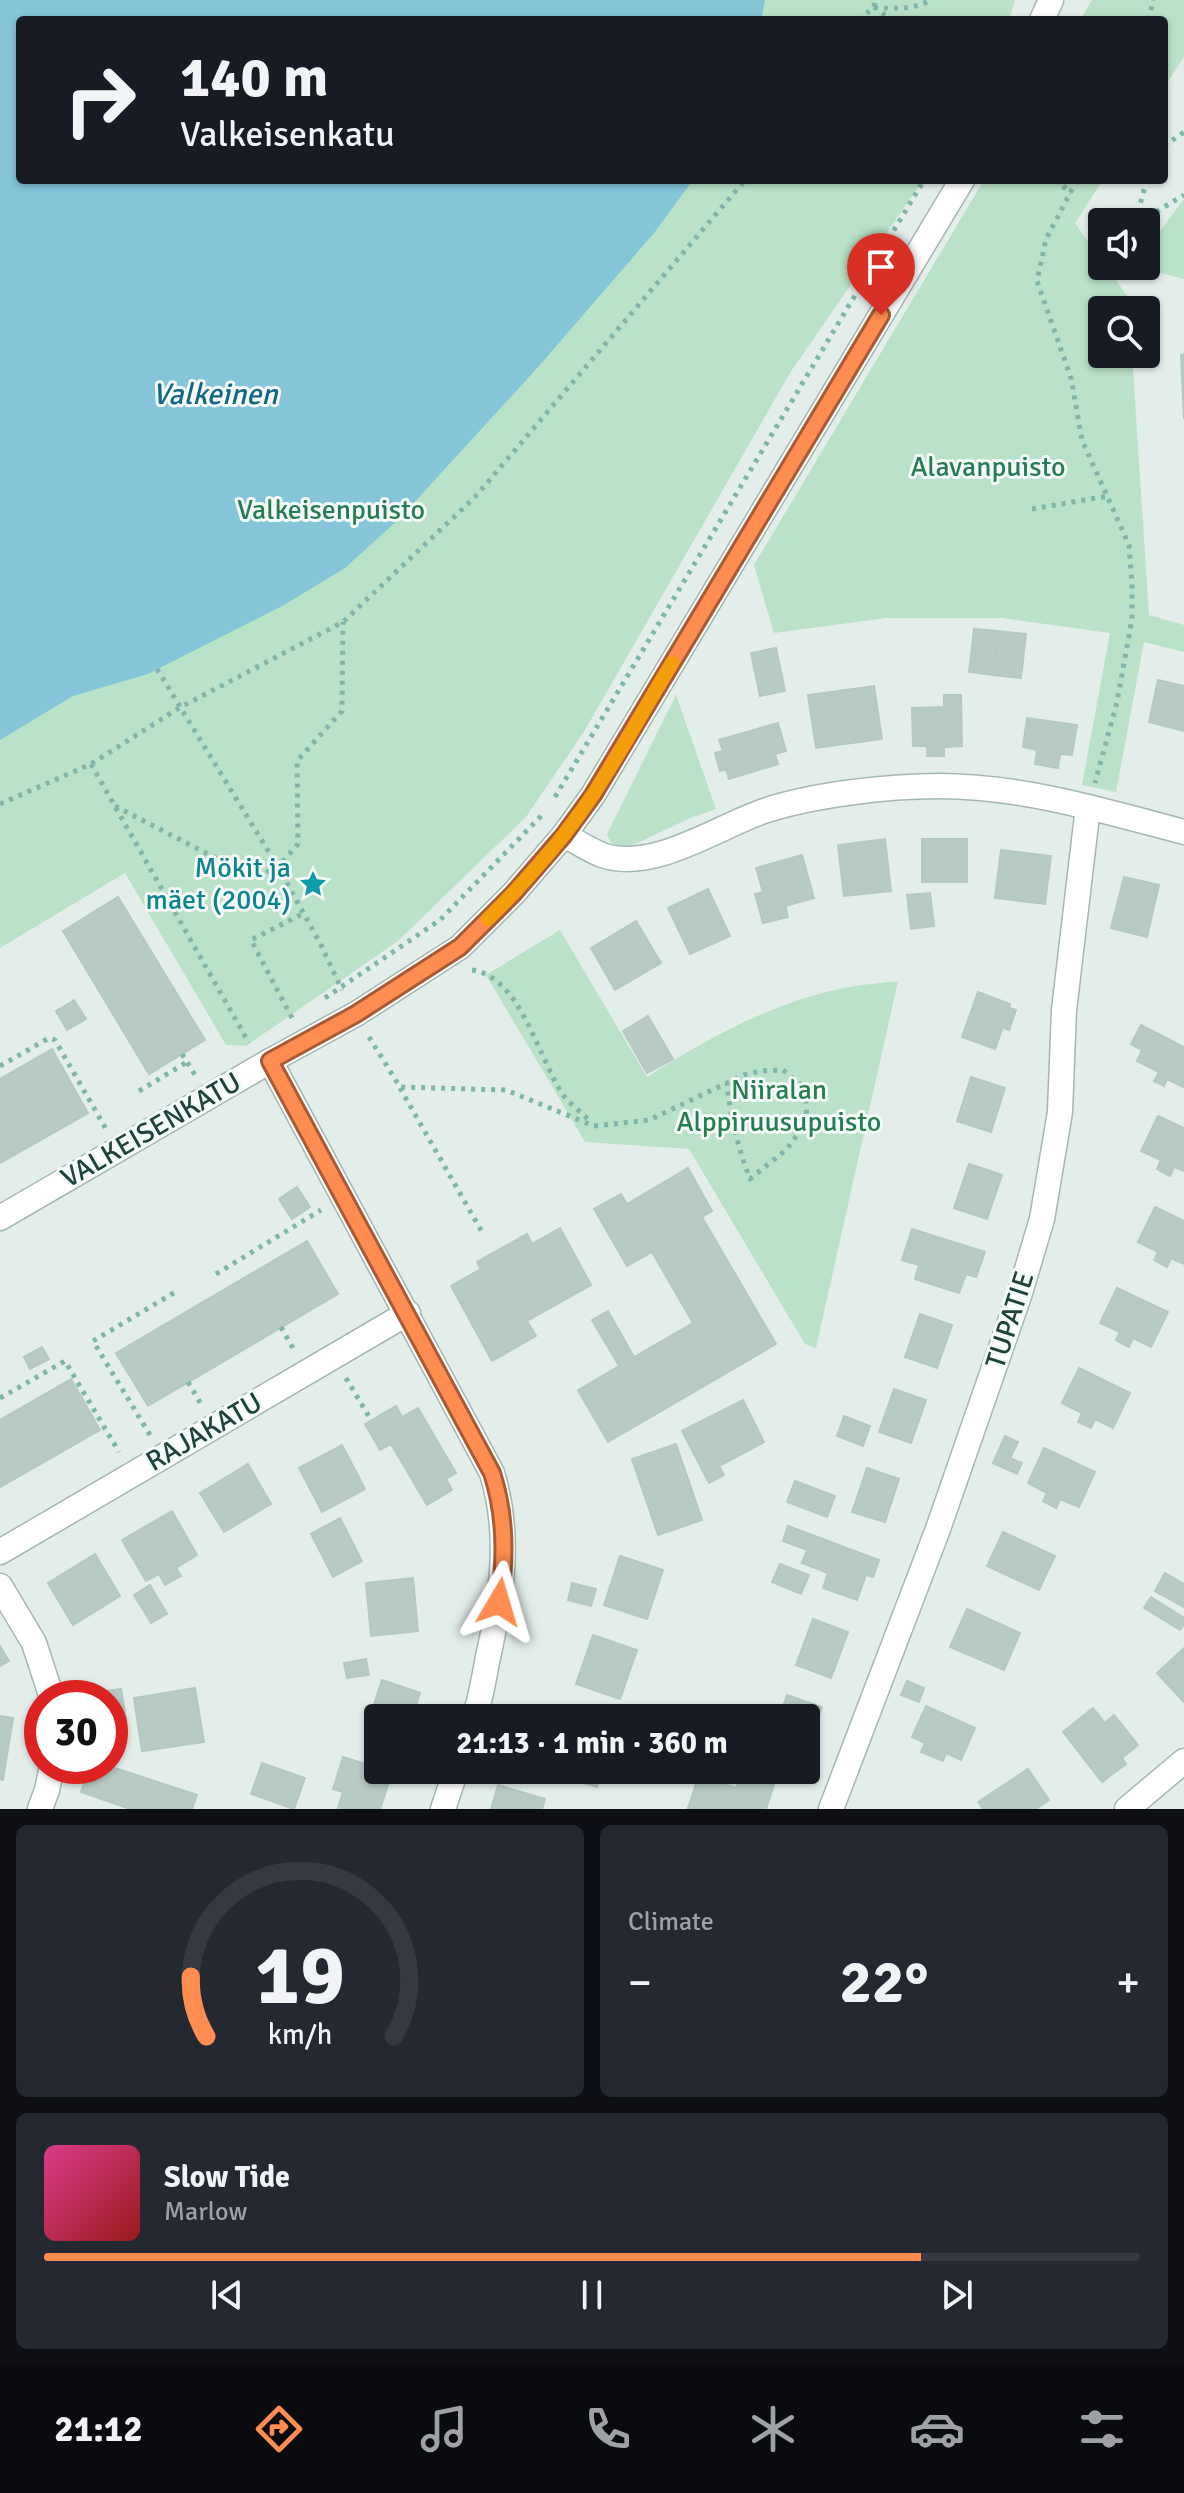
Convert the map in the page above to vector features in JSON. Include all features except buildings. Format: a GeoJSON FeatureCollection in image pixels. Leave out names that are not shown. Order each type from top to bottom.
{"type":"FeatureCollection","features":[{"type":"Feature","properties":{"kind":"street","name":"VALKEISENKATU"},"geometry":{"type":"LineString","coordinates":[[0,1218],[356,1014],[460,947],[514,893],[564,835],[593,795],[960,184]]}},
{"type":"Feature","properties":{"kind":"street"},"geometry":{"type":"LineString","coordinates":[[564,835],[603,855],[625,858],[659,855],[764,811],[824,797],[937,786],[991,789],[1088,807],[1184,832]]}},
{"type":"Feature","properties":{"kind":"street","name":"TUPATIE"},"geometry":{"type":"LineString","coordinates":[[831,1809],[938,1529],[1015,1309],[1042,1219],[1060,1112],[1064,1010],[1088,807]]}},
{"type":"Feature","properties":{"kind":"street"},"geometry":{"type":"LineString","coordinates":[[270,1061],[492,1473],[504,1531],[503,1577],[477,1704]]}},
{"type":"Feature","properties":{"kind":"street","name":"RAJAKATU"},"geometry":{"type":"LineString","coordinates":[[0,1552],[408,1313]]}},
{"type":"Feature","properties":{"kind":"street"},"geometry":{"type":"LineString","coordinates":[[0,1586],[34,1643],[48,1680]]}},
{"type":"Feature","properties":{"kind":"street"},"geometry":{"type":"LineString","coordinates":[[1127,1809],[1184,1761]]}},
{"type":"Feature","properties":{"kind":"street"},"geometry":{"type":"LineString","coordinates":[[40,1809],[48,1784]]}},
{"type":"Feature","properties":{"kind":"street"},"geometry":{"type":"LineString","coordinates":[[443,1809],[451,1784]]}},
{"type":"Feature","properties":{"kind":"path"},"geometry":{"type":"LineString","coordinates":[[874,3],[896,9],[918,7],[931,0]]}},
{"type":"Feature","properties":{"kind":"path"},"geometry":{"type":"LineString","coordinates":[[0,804],[91,764],[179,708],[343,622],[475,497],[742,184]]}},
{"type":"Feature","properties":{"kind":"path"},"geometry":{"type":"LineString","coordinates":[[554,799],[922,184]]}},
{"type":"Feature","properties":{"kind":"path"},"geometry":{"type":"LineString","coordinates":[[1060,184],[1071,193]]}},
{"type":"Feature","properties":{"kind":"path"},"geometry":{"type":"LineString","coordinates":[[1075,184],[1046,239],[1037,281],[1071,378],[1082,440],[1129,545],[1132,583],[1132,619],[1117,702],[1088,807]]}},
{"type":"Feature","properties":{"kind":"path"},"geometry":{"type":"LineString","coordinates":[[1140,208],[1146,184]]}},
{"type":"Feature","properties":{"kind":"path"},"geometry":{"type":"LineString","coordinates":[[1160,209],[1184,195]]}},
{"type":"Feature","properties":{"kind":"path"},"geometry":{"type":"LineString","coordinates":[[1032,509],[1108,496]]}},
{"type":"Feature","properties":{"kind":"path"},"geometry":{"type":"LineString","coordinates":[[115,806],[254,878],[278,867],[298,844],[297,761],[342,711],[343,622]]}},
{"type":"Feature","properties":{"kind":"path"},"geometry":{"type":"LineString","coordinates":[[157,669],[278,867],[341,988],[482,1232]]}},
{"type":"Feature","properties":{"kind":"path"},"geometry":{"type":"LineString","coordinates":[[91,764],[248,1045],[260,1037]]}},
{"type":"Feature","properties":{"kind":"path"},"geometry":{"type":"LineString","coordinates":[[316,1003],[440,920],[548,809]]}},
{"type":"Feature","properties":{"kind":"path"},"geometry":{"type":"LineString","coordinates":[[292,1018],[251,940],[304,913]]}},
{"type":"Feature","properties":{"kind":"path"},"geometry":{"type":"LineString","coordinates":[[463,969],[479,971],[507,992],[561,1092],[594,1126]]}},
{"type":"Feature","properties":{"kind":"path"},"geometry":{"type":"LineString","coordinates":[[281,1024],[304,1010]]}},
{"type":"Feature","properties":{"kind":"path"},"geometry":{"type":"LineString","coordinates":[[0,1066],[49,1038],[55,1040],[106,1130]]}},
{"type":"Feature","properties":{"kind":"path"},"geometry":{"type":"LineString","coordinates":[[182,1054],[195,1076]]}},
{"type":"Feature","properties":{"kind":"path"},"geometry":{"type":"LineString","coordinates":[[139,1091],[187,1062]]}},
{"type":"Feature","properties":{"kind":"path"},"geometry":{"type":"LineString","coordinates":[[183,1083],[208,1069]]}},
{"type":"Feature","properties":{"kind":"path"},"geometry":{"type":"LineString","coordinates":[[400,1087],[506,1090],[594,1126],[649,1120],[727,1083],[760,1071],[783,1070],[805,1088],[807,1121],[787,1149],[750,1179],[729,1113],[727,1083]]}},
{"type":"Feature","properties":{"kind":"path"},"geometry":{"type":"LineString","coordinates":[[216,1274],[332,1203]]}},
{"type":"Feature","properties":{"kind":"path"},"geometry":{"type":"LineString","coordinates":[[154,1442],[93,1341],[177,1291]]}},
{"type":"Feature","properties":{"kind":"path"},"geometry":{"type":"LineString","coordinates":[[281,1327],[299,1358]]}},
{"type":"Feature","properties":{"kind":"path"},"geometry":{"type":"LineString","coordinates":[[333,1357],[371,1420]]}},
{"type":"Feature","properties":{"kind":"path"},"geometry":{"type":"LineString","coordinates":[[0,1398],[65,1361],[124,1460]]}},
{"type":"Feature","properties":{"kind":"path"},"geometry":{"type":"LineString","coordinates":[[188,1382],[206,1412]]}},
{"type":"Feature","properties":{"kind":"green space","name":"Valkeisenpuisto"},"geometry":{"type":"Polygon","coordinates":[[[0,0],[1015,0],[1010,16],[16,16],[16,184],[920,184],[790,373],[585,730],[526,817],[398,941],[246,1046],[226,1045],[125,873],[0,948],[0,0]]]}},
{"type":"Feature","properties":{"kind":"green space"},"geometry":{"type":"Polygon","coordinates":[[[1092,0],[1184,0],[1184,57],[1168,81],[1168,16],[1082,16],[1092,0]]]}},
{"type":"Feature","properties":{"kind":"green space","name":"Alavanpuisto"},"geometry":{"type":"Polygon","coordinates":[[[982,184],[1100,184],[1075,223],[1088,241],[1088,280],[1116,280],[1127,296],[1088,296],[1088,368],[1133,368],[1149,615],[1184,625],[1184,652],[1144,642],[1116,792],[1082,785],[1110,633],[1001,618],[887,618],[774,633],[754,565],[982,184]]]}},
{"type":"Feature","properties":{"kind":"green space"},"geometry":{"type":"Polygon","coordinates":[[[1184,199],[1184,279],[1160,273],[1160,231],[1184,199]]]}},
{"type":"Feature","properties":{"kind":"green space"},"geometry":{"type":"Polygon","coordinates":[[[676,695],[716,809],[625,849],[618,848],[607,834],[676,695]]]}},
{"type":"Feature","properties":{"kind":"green space","name":"Niiralan Alppiruusupuisto"},"geometry":{"type":"Polygon","coordinates":[[[560,930],[647,1077],[744,1022],[796,1001],[855,986],[898,981],[816,1348],[805,1344],[689,1149],[585,1142],[486,975],[560,930]]]}},
{"type":"Feature","properties":{"kind":"water","name":"Valkeinen"},"geometry":{"type":"Polygon","coordinates":[[[0,0],[765,0],[762,16],[16,16],[16,184],[690,184],[654,233],[539,366],[399,519],[345,568],[284,605],[148,674],[73,696],[0,740],[0,0]]]}},
{"type":"Feature","properties":{"kind":"slow traffic"},"geometry":{"type":"LineString","coordinates":[[488,919],[564,835],[593,795],[672,663]]}},
{"type":"Feature","properties":{"kind":"place","name":"Mökit ja mäet (2004)"},"geometry":{"type":"Point","coordinates":[313,884]}},
{"type":"Feature","properties":{"kind":"route"},"geometry":{"type":"LineString","coordinates":[[499,1602],[504,1531],[492,1473],[270,1061],[356,1014],[460,947],[514,893],[564,835],[593,795],[881,315]]}}]}
